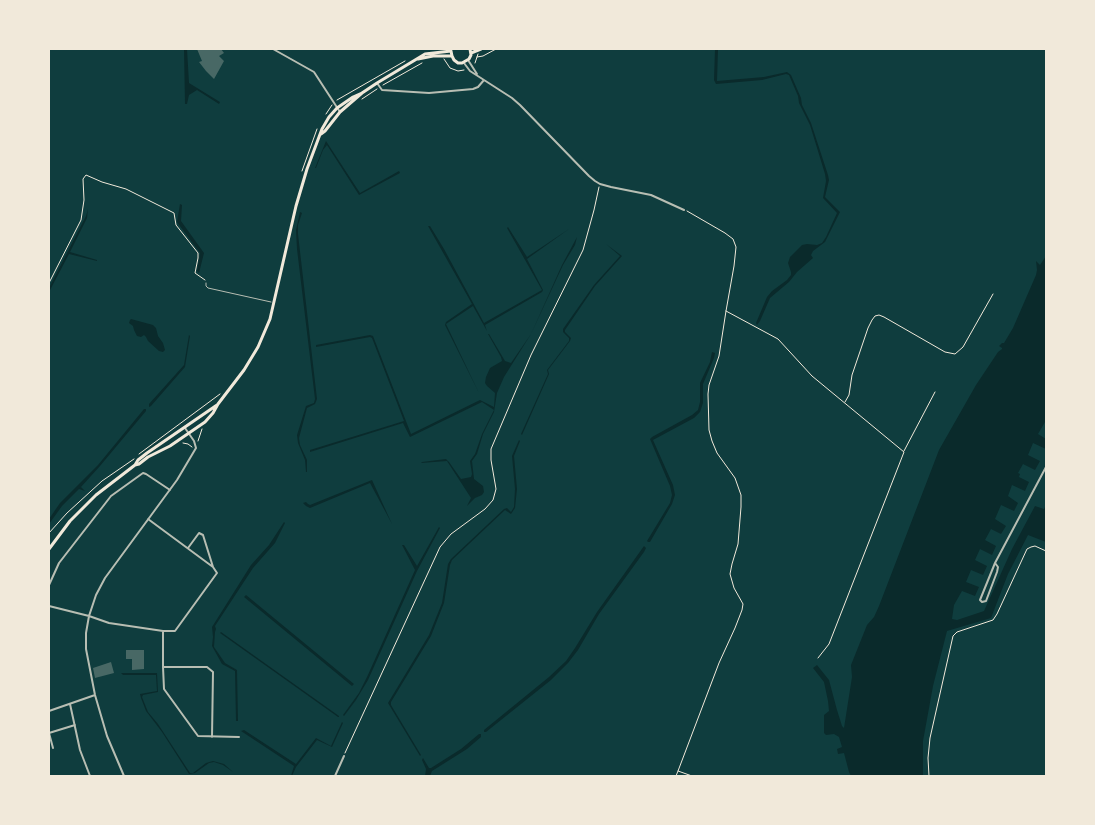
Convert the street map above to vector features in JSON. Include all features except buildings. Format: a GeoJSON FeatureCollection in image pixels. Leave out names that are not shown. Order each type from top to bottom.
{"type":"FeatureCollection","features":[{"type":"Feature","properties":{"kind":"main road"},"geometry":{"type":"LineString","coordinates":[[321,134],[340,112],[362,93],[428,53],[452,50],[452,56],[458,63],[464,63],[468,60],[470,51],[481,49]]}},
{"type":"Feature","properties":{"kind":"main road"},"geometry":{"type":"LineString","coordinates":[[417,59],[433,56],[452,56]]}},
{"type":"Feature","properties":{"kind":"main road"},"geometry":{"type":"LineString","coordinates":[[49,549],[63,529],[96,495],[148,457],[170,446],[205,422],[212,415],[218,404],[244,370],[258,347],[270,319],[296,206],[312,157],[325,124],[338,108],[353,97],[362,93]]}},
{"type":"Feature","properties":{"kind":"main road"},"geometry":{"type":"LineString","coordinates":[[135,466],[142,456],[218,404]]}},
{"type":"Feature","properties":{"kind":"street"},"geometry":{"type":"LineString","coordinates":[[273,49],[314,72],[340,112]]}},
{"type":"Feature","properties":{"kind":"street"},"geometry":{"type":"LineString","coordinates":[[468,60],[478,76]]}},
{"type":"Feature","properties":{"kind":"street"},"geometry":{"type":"LineString","coordinates":[[464,63],[468,69],[512,98],[520,105],[588,176],[600,184],[651,195],[684,210]]}},
{"type":"Feature","properties":{"kind":"street"},"geometry":{"type":"LineString","coordinates":[[377,83],[382,90],[438,93],[473,89],[478,87],[484,80]]}},
{"type":"Feature","properties":{"kind":"street"},"geometry":{"type":"LineString","coordinates":[[124,776],[107,736],[95,695],[86,649],[86,633],[89,616],[96,594],[105,578],[178,480],[196,448],[196,445],[185,428]]}},
{"type":"Feature","properties":{"kind":"street"},"geometry":{"type":"LineString","coordinates":[[995,563],[998,567],[997,572],[986,601],[983,602],[980,600],[995,563],[1046,466]]}},
{"type":"Feature","properties":{"kind":"street"},"geometry":{"type":"LineString","coordinates":[[49,585],[59,563],[110,496],[143,473],[170,490]]}},
{"type":"Feature","properties":{"kind":"street"},"geometry":{"type":"LineString","coordinates":[[148,519],[213,567]]}},
{"type":"Feature","properties":{"kind":"street"},"geometry":{"type":"LineString","coordinates":[[49,606],[89,616],[109,623],[162,631],[175,631],[217,573],[213,567],[203,535],[200,532],[188,548]]}},
{"type":"Feature","properties":{"kind":"street"},"geometry":{"type":"LineString","coordinates":[[162,631],[164,689],[198,736],[239,737]]}},
{"type":"Feature","properties":{"kind":"street"},"geometry":{"type":"LineString","coordinates":[[163,667],[207,666],[211,669],[212,737]]}},
{"type":"Feature","properties":{"kind":"street"},"geometry":{"type":"LineString","coordinates":[[49,710],[95,695]]}},
{"type":"Feature","properties":{"kind":"street"},"geometry":{"type":"LineString","coordinates":[[70,704],[80,750],[90,776]]}},
{"type":"Feature","properties":{"kind":"street"},"geometry":{"type":"LineString","coordinates":[[53,748],[49,733],[75,725]]}},
{"type":"Feature","properties":{"kind":"street"},"geometry":{"type":"LineString","coordinates":[[335,776],[344,756]]}},
{"type":"Feature","properties":{"kind":"lane"},"geometry":{"type":"LineString","coordinates":[[206,283],[208,288],[271,302]]}},
{"type":"Feature","properties":{"kind":"path"},"geometry":{"type":"LineString","coordinates":[[472,66],[478,57],[496,49]]}},
{"type":"Feature","properties":{"kind":"path"},"geometry":{"type":"LineString","coordinates":[[443,56],[446,63],[453,69],[460,71],[468,69]]}},
{"type":"Feature","properties":{"kind":"path"},"geometry":{"type":"LineString","coordinates":[[366,85],[407,60]]}},
{"type":"Feature","properties":{"kind":"path"},"geometry":{"type":"LineString","coordinates":[[358,102],[404,72],[427,61]]}},
{"type":"Feature","properties":{"kind":"path"},"geometry":{"type":"LineString","coordinates":[[49,283],[81,220],[84,200],[83,179],[86,175],[102,182],[118,186],[174,213],[176,225],[198,253],[195,273],[206,283]]}},
{"type":"Feature","properties":{"kind":"path"},"geometry":{"type":"LineString","coordinates":[[344,756],[440,548],[451,534],[485,509],[493,500],[496,489],[490,460],[491,449],[531,355],[583,250],[598,197],[600,184]]}},
{"type":"Feature","properties":{"kind":"path"},"geometry":{"type":"LineString","coordinates":[[676,776],[719,662],[728,646],[743,608],[742,602],[732,585],[730,574],[738,544],[742,507],[741,495],[734,478],[714,447],[710,430],[708,388],[720,356],[735,259],[735,243],[733,239],[725,233],[684,210]]}},
{"type":"Feature","properties":{"kind":"path"},"geometry":{"type":"LineString","coordinates":[[845,403],[849,395],[852,375],[868,328],[875,316],[882,316],[945,352],[954,354],[963,347],[993,294]]}},
{"type":"Feature","properties":{"kind":"path"},"geometry":{"type":"LineString","coordinates":[[726,311],[778,339],[805,369],[904,452]]}},
{"type":"Feature","properties":{"kind":"path"},"geometry":{"type":"LineString","coordinates":[[49,534],[67,513],[102,481],[134,459],[140,452],[185,418],[212,401],[222,392]]}},
{"type":"Feature","properties":{"kind":"path"},"geometry":{"type":"LineString","coordinates":[[818,658],[829,644],[904,452],[935,392]]}},
{"type":"Feature","properties":{"kind":"path"},"geometry":{"type":"LineString","coordinates":[[929,776],[928,758],[930,738],[953,636],[957,632],[993,620],[1027,549],[1033,546],[1046,551]]}},
{"type":"Feature","properties":{"kind":"path"},"geometry":{"type":"LineString","coordinates":[[678,771],[692,776]]}},
{"type":"Feature","properties":{"kind":"water"},"geometry":{"type":"Polygon","coordinates":[[[184,49],[187,49],[189,83],[220,102],[219,104],[197,90],[189,95],[187,104],[185,104],[184,49]]]}},
{"type":"Feature","properties":{"kind":"water"},"geometry":{"type":"Polygon","coordinates":[[[715,49],[718,49],[717,81],[764,77],[787,72],[791,75],[801,98],[802,105],[811,123],[828,175],[829,180],[825,197],[840,212],[825,242],[813,251],[811,255],[813,258],[797,272],[789,282],[770,298],[757,325],[756,323],[767,297],[791,275],[788,263],[790,257],[802,245],[817,245],[822,243],[837,213],[823,198],[826,181],[825,174],[810,125],[799,103],[798,96],[789,75],[786,74],[762,80],[716,84],[714,80],[715,49]]]}},
{"type":"Feature","properties":{"kind":"water"},"geometry":{"type":"Polygon","coordinates":[[[326,141],[360,193],[399,171],[400,173],[359,195],[327,145],[323,150],[315,168],[326,141]]]}},
{"type":"Feature","properties":{"kind":"water"},"geometry":{"type":"Polygon","coordinates":[[[180,204],[182,205],[181,221],[204,253],[199,273],[197,271],[200,253],[177,222],[180,204]]]}},
{"type":"Feature","properties":{"kind":"water"},"geometry":{"type":"Polygon","coordinates":[[[88,209],[87,218],[70,252],[97,261],[69,254],[49,292],[49,288],[86,216],[88,209]]]}},
{"type":"Feature","properties":{"kind":"water"},"geometry":{"type":"Polygon","coordinates":[[[300,212],[302,213],[298,225],[298,234],[317,399],[315,404],[307,408],[299,438],[300,445],[307,460],[307,472],[305,460],[298,443],[297,435],[306,406],[314,403],[315,399],[297,249],[296,230],[300,212]]]}},
{"type":"Feature","properties":{"kind":"water"},"geometry":{"type":"Polygon","coordinates":[[[428,226],[430,226],[444,249],[484,323],[542,290],[507,228],[508,227],[527,257],[569,229],[527,259],[543,290],[542,292],[485,325],[487,331],[473,306],[446,324],[479,393],[445,325],[446,322],[472,304],[428,226]]]}},
{"type":"Feature","properties":{"kind":"water"},"geometry":{"type":"Polygon","coordinates":[[[577,237],[575,245],[563,265],[531,334],[562,265],[577,237]]]}},
{"type":"Feature","properties":{"kind":"water"},"geometry":{"type":"Polygon","coordinates":[[[606,244],[622,256],[595,286],[565,330],[571,338],[570,341],[548,370],[549,374],[522,435],[521,434],[548,374],[547,370],[569,341],[569,338],[563,332],[563,329],[594,285],[620,256],[606,244]]]}},
{"type":"Feature","properties":{"kind":"water"},"geometry":{"type":"Polygon","coordinates":[[[1046,256],[1046,423],[1045,422],[1038,434],[1046,439],[1046,449],[1033,443],[1028,455],[1040,461],[1035,470],[1023,464],[1018,473],[1020,474],[1019,477],[1029,482],[1025,491],[1012,485],[1008,496],[1018,503],[1014,511],[1001,505],[995,519],[1006,526],[1001,534],[991,529],[985,540],[996,546],[992,555],[980,549],[975,560],[987,566],[983,575],[971,570],[966,582],[979,587],[975,596],[962,591],[954,605],[952,619],[957,620],[984,611],[1012,549],[1035,506],[1044,509],[1046,505],[1046,542],[1028,535],[1008,574],[991,618],[947,631],[933,686],[923,741],[923,776],[851,776],[844,753],[838,754],[837,749],[842,747],[839,737],[834,734],[826,735],[824,733],[824,715],[829,711],[828,701],[824,682],[813,668],[817,665],[829,680],[842,726],[844,728],[852,677],[851,665],[867,625],[874,617],[879,606],[939,450],[976,385],[998,352],[1002,349],[999,346],[1004,343],[1013,328],[1036,275],[1036,261],[1040,265],[1046,256]]]}},
{"type":"Feature","properties":{"kind":"water"},"geometry":{"type":"Polygon","coordinates":[[[131,319],[153,325],[156,328],[165,350],[163,352],[159,351],[144,335],[141,337],[137,336],[133,326],[129,323],[131,319]]]}},
{"type":"Feature","properties":{"kind":"water"},"geometry":{"type":"Polygon","coordinates":[[[488,334],[505,361],[511,363],[531,334],[504,377],[497,393],[494,412],[483,434],[477,454],[472,461],[474,479],[483,486],[484,492],[467,506],[471,498],[447,461],[421,463],[446,459],[461,479],[471,477],[470,461],[475,454],[482,434],[494,410],[482,402],[410,437],[403,423],[310,452],[310,450],[404,421],[372,338],[370,337],[316,347],[316,345],[370,335],[373,336],[411,434],[480,400],[494,407],[495,393],[485,383],[486,377],[490,368],[502,361],[488,334]]]}},
{"type":"Feature","properties":{"kind":"water"},"geometry":{"type":"Polygon","coordinates":[[[189,335],[185,367],[149,407],[149,404],[184,365],[189,335]]]}},
{"type":"Feature","properties":{"kind":"water"},"geometry":{"type":"Polygon","coordinates":[[[712,352],[715,353],[714,358],[703,384],[703,403],[700,412],[694,418],[653,440],[673,485],[675,495],[672,504],[650,542],[648,542],[647,541],[670,503],[672,495],[670,486],[650,439],[698,410],[700,402],[700,383],[710,362],[712,352]]]}},
{"type":"Feature","properties":{"kind":"water"},"geometry":{"type":"Polygon","coordinates":[[[144,409],[146,409],[146,411],[81,487],[85,491],[79,489],[62,506],[49,524],[49,519],[60,503],[98,465],[144,409]]]}},
{"type":"Feature","properties":{"kind":"water"},"geometry":{"type":"Polygon","coordinates":[[[519,440],[520,441],[514,456],[517,489],[515,508],[511,514],[505,510],[452,560],[444,603],[431,636],[391,702],[391,705],[421,755],[420,756],[388,703],[429,635],[442,603],[448,564],[451,559],[504,509],[507,508],[511,512],[514,507],[515,489],[512,456],[519,440]]]}},
{"type":"Feature","properties":{"kind":"water"},"geometry":{"type":"Polygon","coordinates":[[[372,480],[392,524],[370,483],[310,508],[303,503],[306,502],[310,505],[372,480]]]}},
{"type":"Feature","properties":{"kind":"water"},"geometry":{"type":"Polygon","coordinates":[[[284,522],[285,523],[275,543],[253,568],[215,626],[214,647],[225,663],[237,670],[238,721],[236,721],[235,671],[222,664],[212,646],[212,627],[251,565],[269,545],[284,522]]]}},
{"type":"Feature","properties":{"kind":"water"},"geometry":{"type":"Polygon","coordinates":[[[439,527],[440,528],[417,571],[368,680],[344,716],[343,715],[359,693],[367,677],[415,570],[402,545],[404,545],[417,566],[439,527]]]}},
{"type":"Feature","properties":{"kind":"water"},"geometry":{"type":"Polygon","coordinates":[[[644,546],[646,548],[644,552],[599,614],[578,650],[568,663],[551,680],[486,732],[484,732],[484,730],[549,677],[566,661],[597,612],[644,546]]]}},
{"type":"Feature","properties":{"kind":"water"},"geometry":{"type":"Polygon","coordinates":[[[246,595],[354,684],[352,686],[244,597],[246,595]]]}},
{"type":"Feature","properties":{"kind":"water"},"geometry":{"type":"Polygon","coordinates":[[[221,632],[339,716],[339,717],[220,633],[221,632]]]}},
{"type":"Feature","properties":{"kind":"water"},"geometry":{"type":"Polygon","coordinates":[[[121,673],[157,673],[158,692],[143,695],[142,697],[148,712],[158,724],[190,773],[193,773],[206,763],[213,761],[224,764],[233,772],[223,765],[214,762],[209,763],[195,773],[189,774],[162,732],[146,711],[141,698],[140,694],[157,691],[156,675],[123,675],[121,673]]]}},
{"type":"Feature","properties":{"kind":"water"},"geometry":{"type":"Polygon","coordinates":[[[342,722],[343,723],[332,747],[317,740],[296,767],[292,776],[294,766],[241,731],[244,730],[296,764],[316,738],[331,746],[342,722]]]}},
{"type":"Feature","properties":{"kind":"water"},"geometry":{"type":"Polygon","coordinates":[[[481,734],[481,737],[467,749],[432,771],[430,776],[425,776],[426,769],[422,760],[423,758],[429,768],[431,768],[461,749],[481,734]]]}}]}
